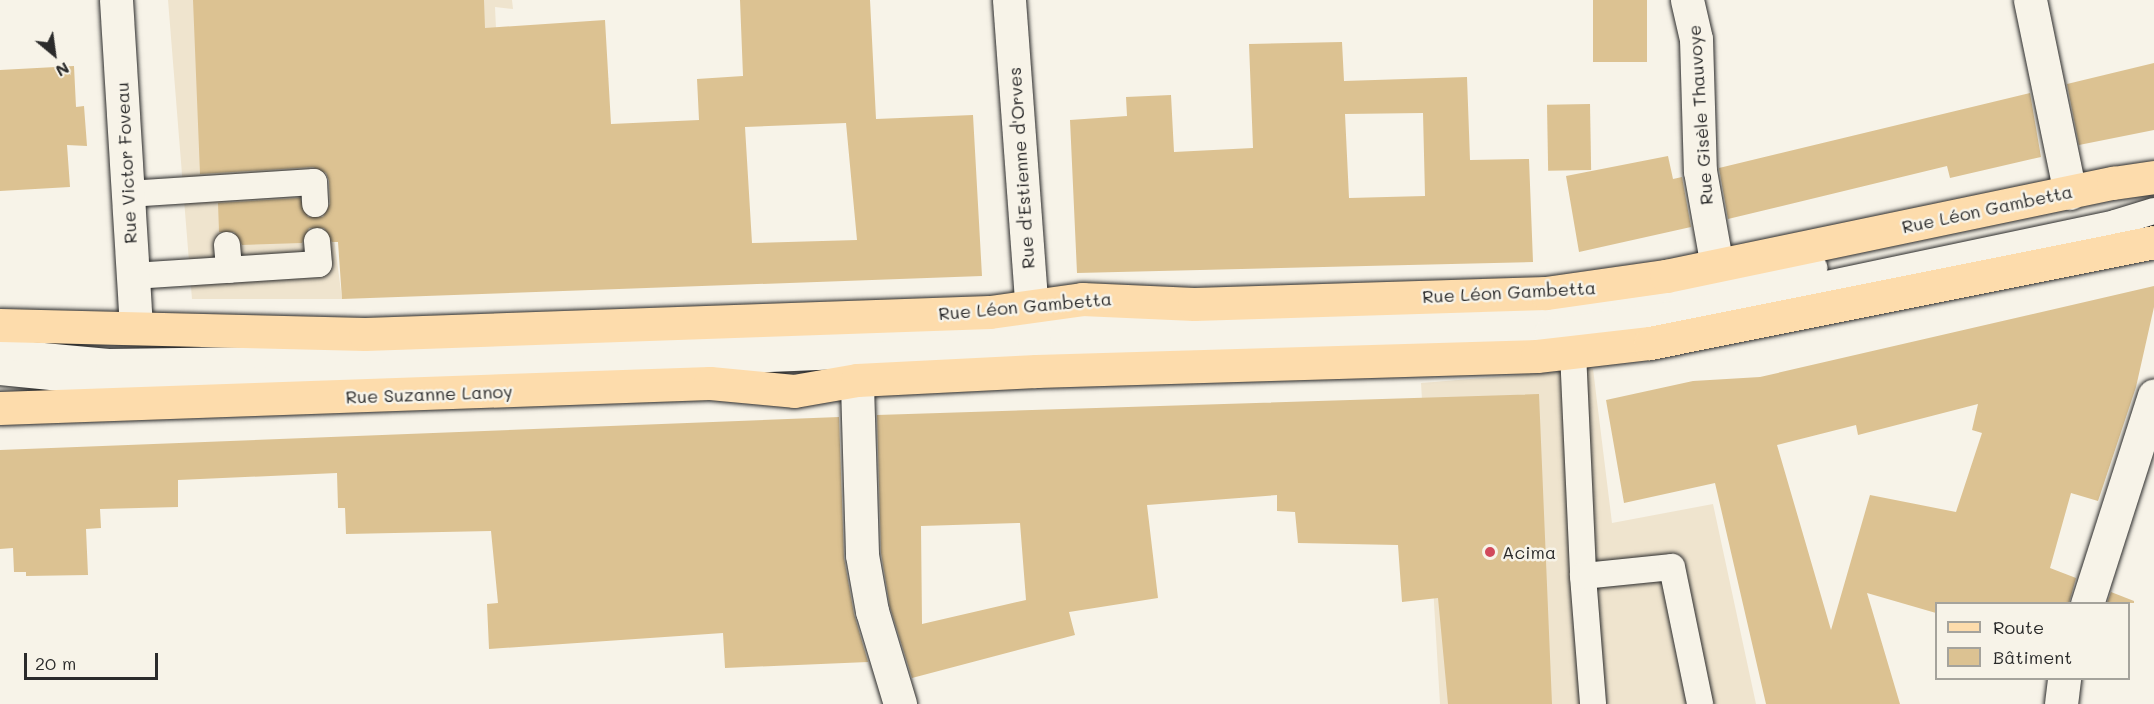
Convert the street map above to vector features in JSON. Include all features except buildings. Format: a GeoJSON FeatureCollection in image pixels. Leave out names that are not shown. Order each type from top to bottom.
{"type":"FeatureCollection","features":[{"type":"Feature","properties":{"kind":"main road","name":"Rue Léon Gambetta"},"geometry":{"type":"LineString","coordinates":[[1034,338],[1082,299],[1194,304],[1546,293],[1717,266],[2154,177]]}},
{"type":"Feature","properties":{"kind":"main road","name":"Rue Léon Gambetta"},"geometry":{"type":"LineString","coordinates":[[856,346],[1034,338],[1573,352],[1673,339],[2154,242]]}},
{"type":"Feature","properties":{"kind":"main road","name":"Rue Léon Gambetta"},"geometry":{"type":"LineString","coordinates":[[856,346],[990,312],[1034,338]]}},
{"type":"Feature","properties":{"kind":"main road"},"geometry":{"type":"LineString","coordinates":[[0,325],[856,346]]}},
{"type":"Feature","properties":{"kind":"main road","name":"Rue Suzanne Lanoy"},"geometry":{"type":"LineString","coordinates":[[0,408],[710,383],[794,392],[856,346]]}},
{"type":"Feature","properties":{"kind":"street","name":"Rue Victor Foveau"},"geometry":{"type":"LineString","coordinates":[[116,0],[136,327]]}},
{"type":"Feature","properties":{"kind":"street","name":"Rue d'Estienne d'Orves"},"geometry":{"type":"LineString","coordinates":[[1010,0],[1034,338]]}},
{"type":"Feature","properties":{"kind":"street","name":"Rue Gisèle Thauvoye"},"geometry":{"type":"LineString","coordinates":[[1687,0],[1696,39],[1700,171],[1717,266]]}},
{"type":"Feature","properties":{"kind":"street"},"geometry":{"type":"LineString","coordinates":[[2030,0],[2070,193]]}},
{"type":"Feature","properties":{"kind":"street"},"geometry":{"type":"LineString","coordinates":[[856,346],[862,555],[872,611],[900,704]]}},
{"type":"Feature","properties":{"kind":"street"},"geometry":{"type":"LineString","coordinates":[[2087,602],[2154,395]]}},
{"type":"Feature","properties":{"kind":"street"},"geometry":{"type":"LineString","coordinates":[[2061,704],[2064,680]]}},
{"type":"Feature","properties":{"kind":"lane"},"geometry":{"type":"LineString","coordinates":[[128,194],[224,198],[260,196],[314,182],[315,204]]}},
{"type":"Feature","properties":{"kind":"lane"},"geometry":{"type":"LineString","coordinates":[[1034,338],[1585,310],[1763,278],[2116,205],[2154,193]]}},
{"type":"Feature","properties":{"kind":"lane"},"geometry":{"type":"LineString","coordinates":[[1034,338],[1484,336],[1619,324],[2073,232],[2154,211]]}},
{"type":"Feature","properties":{"kind":"lane"},"geometry":{"type":"LineString","coordinates":[[133,276],[228,258],[265,256],[319,264],[317,241]]}},
{"type":"Feature","properties":{"kind":"lane"},"geometry":{"type":"LineString","coordinates":[[0,352],[110,362],[856,346]]}},
{"type":"Feature","properties":{"kind":"lane"},"geometry":{"type":"LineString","coordinates":[[0,372],[101,382],[174,383],[856,346]]}},
{"type":"Feature","properties":{"kind":"lane"},"geometry":{"type":"LineString","coordinates":[[1573,352],[1582,576],[1593,704]]}},
{"type":"Feature","properties":{"kind":"lane"},"geometry":{"type":"LineString","coordinates":[[1582,576],[1672,567],[1700,704]]}},
{"type":"Feature","properties":{"kind":"shaded area"},"geometry":{"type":"Polygon","coordinates":[[[168,0],[512,0],[513,9],[495,7],[500,114],[319,124],[342,299],[192,299],[168,0]]]}},
{"type":"Feature","properties":{"kind":"shaded area"},"geometry":{"type":"Polygon","coordinates":[[[1593,369],[1612,523],[1713,504],[1756,704],[1440,704],[1421,383],[1593,369]]]}},
{"type":"Feature","properties":{"kind":"place","name":"Acima"},"geometry":{"type":"Point","coordinates":[1490,552]}}]}
